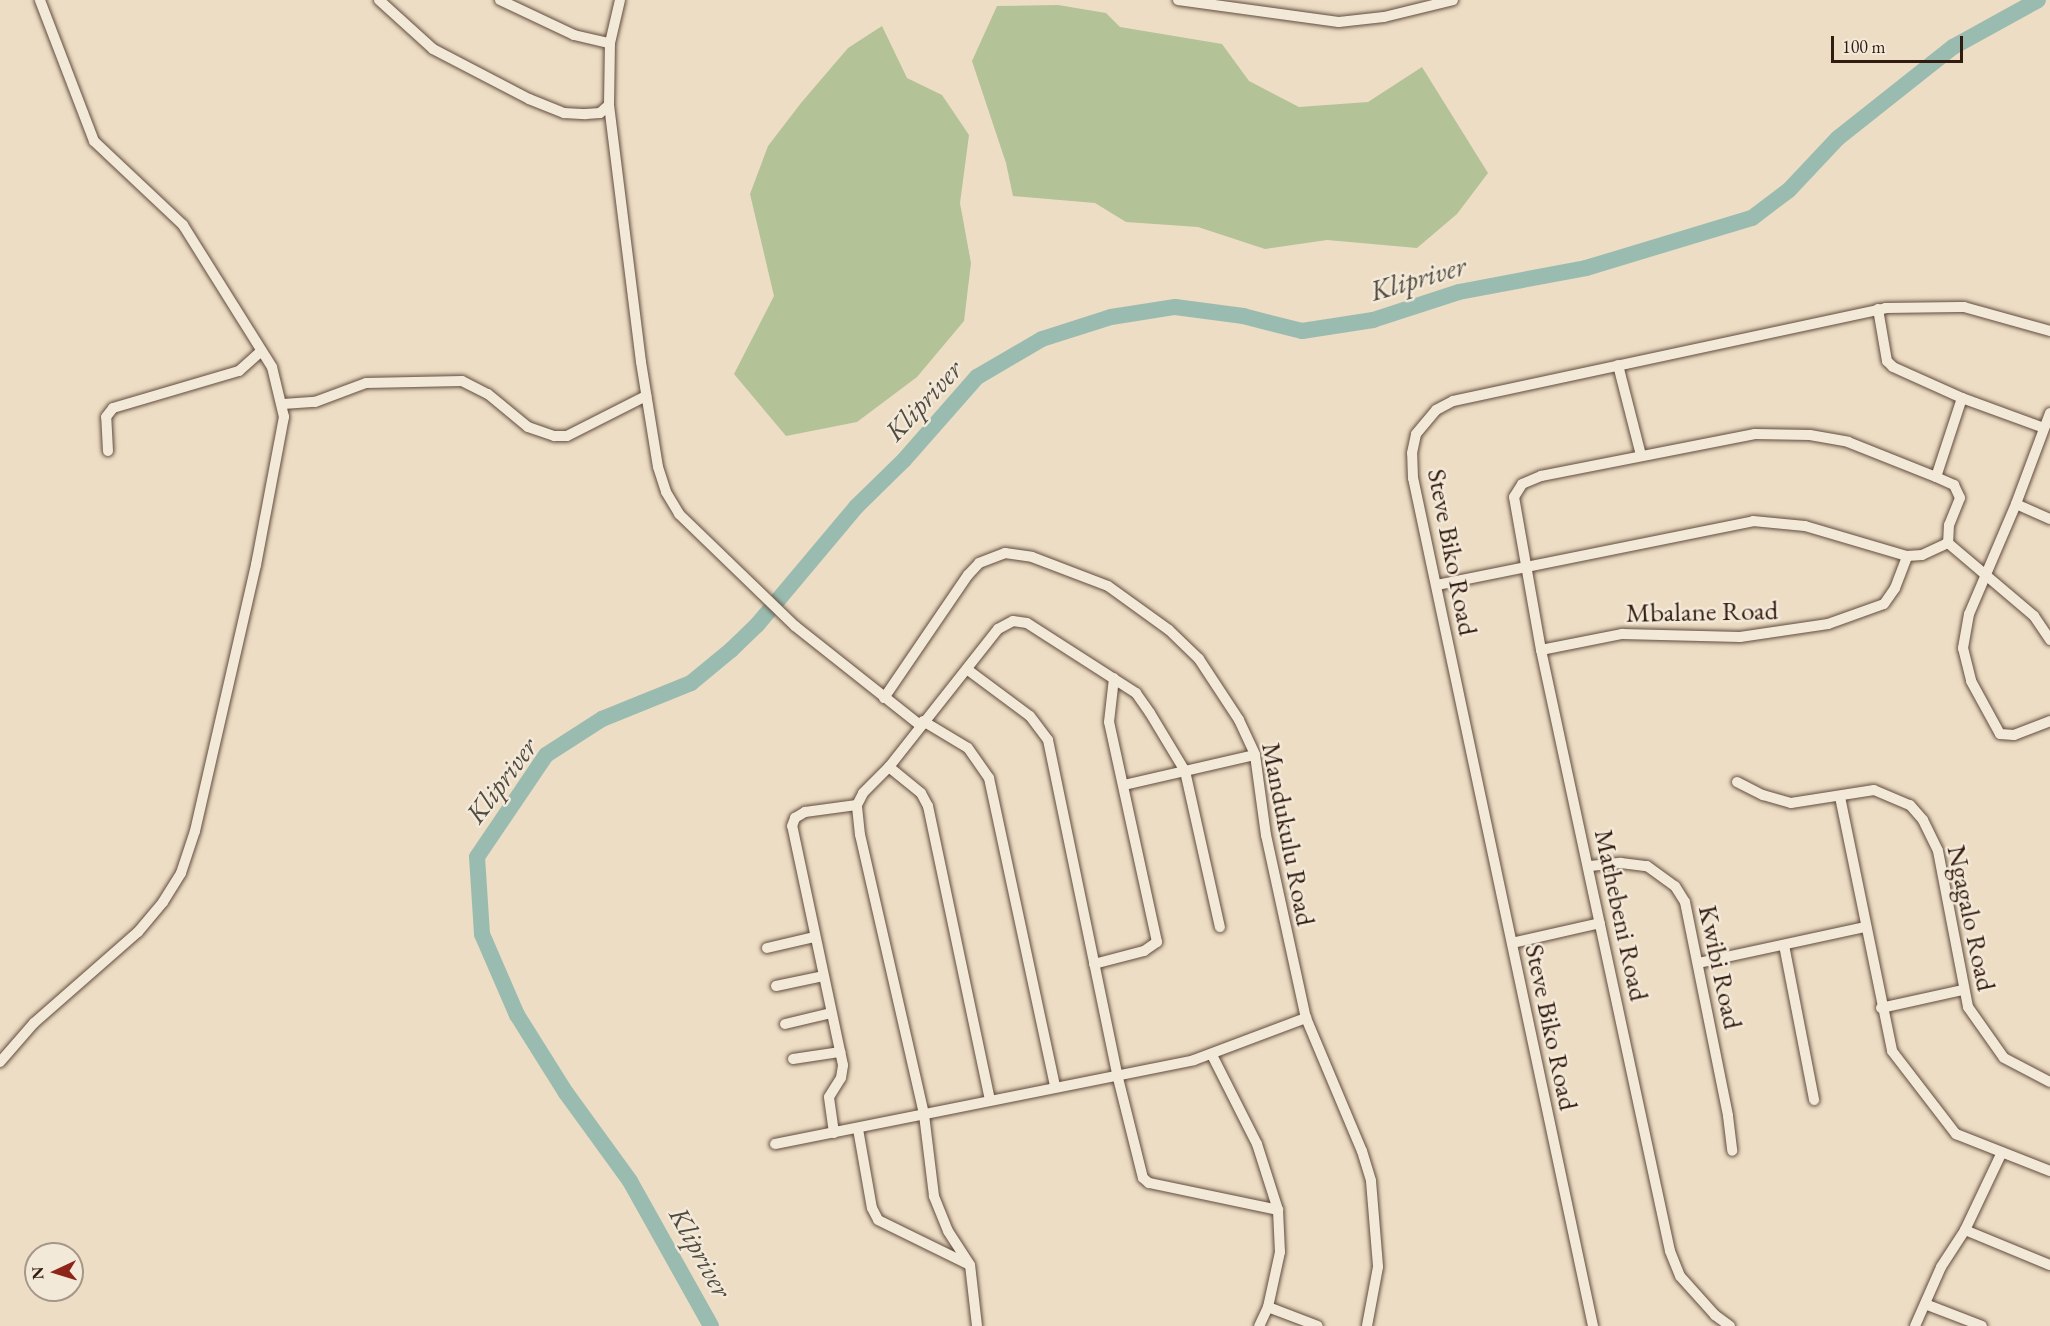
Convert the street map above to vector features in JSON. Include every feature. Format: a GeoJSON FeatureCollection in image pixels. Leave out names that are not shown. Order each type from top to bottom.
{"type":"FeatureCollection","features":[{"type":"Feature","properties":{"kind":"street"},"geometry":{"type":"LineString","coordinates":[[0,1062],[34,1023],[138,932],[164,902],[181,873],[195,831],[256,565],[282,428],[283,404],[272,367],[183,225],[94,141],[40,0]]}},
{"type":"Feature","properties":{"kind":"street"},"geometry":{"type":"LineString","coordinates":[[379,0],[433,49],[529,99],[564,113],[595,113],[609,105]]}},
{"type":"Feature","properties":{"kind":"street"},"geometry":{"type":"LineString","coordinates":[[500,0],[574,35],[610,43]]}},
{"type":"Feature","properties":{"kind":"street"},"geometry":{"type":"LineString","coordinates":[[620,0],[610,43],[609,105],[646,396],[666,492],[680,514],[795,626],[884,698],[922,723],[968,748],[987,773],[1055,1087]]}},
{"type":"Feature","properties":{"kind":"street"},"geometry":{"type":"LineString","coordinates":[[1178,0],[1339,22],[1384,17],[1453,0]]}},
{"type":"Feature","properties":{"kind":"street","name":"Steve Biko Road"},"geometry":{"type":"LineString","coordinates":[[1593,1326],[1437,585],[1412,461],[1414,441],[1424,422],[1453,401],[1878,309],[1964,307],[2050,331]]}},
{"type":"Feature","properties":{"kind":"street"},"geometry":{"type":"LineString","coordinates":[[1878,309],[1890,364],[1962,398],[2044,428]]}},
{"type":"Feature","properties":{"kind":"street"},"geometry":{"type":"LineString","coordinates":[[108,451],[106,417],[113,408],[239,370],[261,351]]}},
{"type":"Feature","properties":{"kind":"street"},"geometry":{"type":"LineString","coordinates":[[1618,365],[1641,455],[1730,437],[1810,435],[1848,442],[1954,486],[1960,498],[1949,525],[1948,543]]}},
{"type":"Feature","properties":{"kind":"street"},"geometry":{"type":"LineString","coordinates":[[283,404],[315,402],[366,383],[462,381],[488,394],[528,427],[554,436],[584,429],[646,396]]}},
{"type":"Feature","properties":{"kind":"street"},"geometry":{"type":"LineString","coordinates":[[1936,477],[1962,398]]}},
{"type":"Feature","properties":{"kind":"street"},"geometry":{"type":"LineString","coordinates":[[2050,413],[1963,635],[1963,655],[1971,681],[2000,734],[2014,735],[2050,722]]}},
{"type":"Feature","properties":{"kind":"street","name":"Mathebeni Road"},"geometry":{"type":"LineString","coordinates":[[1641,455],[1541,476],[1522,484],[1516,493],[1513,508],[1541,650],[1590,866],[1600,923],[1670,1251],[1680,1276],[1715,1315],[1730,1326]]}},
{"type":"Feature","properties":{"kind":"street"},"geometry":{"type":"LineString","coordinates":[[2016,504],[2050,519]]}},
{"type":"Feature","properties":{"kind":"street"},"geometry":{"type":"LineString","coordinates":[[1437,585],[1525,565],[1753,521],[1805,526],[1907,556],[1922,555],[1948,543]]}},
{"type":"Feature","properties":{"kind":"street"},"geometry":{"type":"LineString","coordinates":[[1948,543],[2034,616],[2050,640]]}},
{"type":"Feature","properties":{"kind":"street","name":"Mandukulu Road"},"geometry":{"type":"LineString","coordinates":[[884,698],[979,563],[991,555],[1018,555],[1108,586],[1169,630],[1206,669],[1239,720],[1255,755],[1281,910],[1306,1018],[1362,1151],[1371,1181],[1378,1268],[1367,1326]]}},
{"type":"Feature","properties":{"kind":"street","name":"Mbalane Road"},"geometry":{"type":"LineString","coordinates":[[1541,650],[1622,634],[1740,637],[1828,624],[1884,604],[1895,588],[1907,556]]}},
{"type":"Feature","properties":{"kind":"street"},"geometry":{"type":"LineString","coordinates":[[977,1326],[970,1265],[936,1202],[924,1114],[861,835],[857,805],[870,783],[889,767],[922,723],[968,670],[998,629],[1021,621],[1136,693],[1185,771],[1220,927]]}},
{"type":"Feature","properties":{"kind":"street"},"geometry":{"type":"LineString","coordinates":[[968,670],[1045,732],[1117,1074],[1145,1181],[1278,1210]]}},
{"type":"Feature","properties":{"kind":"street"},"geometry":{"type":"LineString","coordinates":[[1094,964],[1144,951],[1157,942],[1109,722],[1114,678]]}},
{"type":"Feature","properties":{"kind":"street"},"geometry":{"type":"LineString","coordinates":[[1124,785],[1255,755]]}},
{"type":"Feature","properties":{"kind":"street"},"geometry":{"type":"LineString","coordinates":[[889,767],[921,793],[928,806],[990,1100]]}},
{"type":"Feature","properties":{"kind":"street","name":"Ngagalo Road"},"geometry":{"type":"LineString","coordinates":[[1737,782],[1763,795],[1791,803],[1875,790],[1886,791],[1910,805],[1923,820],[1939,856],[1962,990],[1975,1021],[1999,1053],[2025,1071],[2050,1082]]}},
{"type":"Feature","properties":{"kind":"street"},"geometry":{"type":"LineString","coordinates":[[1840,797],[1864,927],[1892,1051],[1952,1130],[1967,1141],[2050,1171]]}},
{"type":"Feature","properties":{"kind":"street"},"geometry":{"type":"LineString","coordinates":[[834,1133],[829,1103],[843,1073],[794,847],[793,822],[805,812],[857,805]]}},
{"type":"Feature","properties":{"kind":"street","name":"Kwibi Road"},"geometry":{"type":"LineString","coordinates":[[1590,866],[1641,864],[1675,886],[1688,909],[1732,1151]]}},
{"type":"Feature","properties":{"kind":"street"},"geometry":{"type":"LineString","coordinates":[[1512,943],[1600,923]]}},
{"type":"Feature","properties":{"kind":"street"},"geometry":{"type":"LineString","coordinates":[[1698,963],[1864,927]]}},
{"type":"Feature","properties":{"kind":"street"},"geometry":{"type":"LineString","coordinates":[[767,948],[814,937]]}},
{"type":"Feature","properties":{"kind":"street"},"geometry":{"type":"LineString","coordinates":[[1784,945],[1814,1100]]}},
{"type":"Feature","properties":{"kind":"street"},"geometry":{"type":"LineString","coordinates":[[776,986],[823,976]]}},
{"type":"Feature","properties":{"kind":"street"},"geometry":{"type":"LineString","coordinates":[[1881,1008],[1962,990]]}},
{"type":"Feature","properties":{"kind":"street"},"geometry":{"type":"LineString","coordinates":[[785,1024],[831,1013]]}},
{"type":"Feature","properties":{"kind":"street"},"geometry":{"type":"LineString","coordinates":[[775,1143],[834,1133],[1212,1055],[1306,1018]]}},
{"type":"Feature","properties":{"kind":"street"},"geometry":{"type":"LineString","coordinates":[[793,1059],[840,1052]]}},
{"type":"Feature","properties":{"kind":"street"},"geometry":{"type":"LineString","coordinates":[[1212,1055],[1257,1144],[1278,1210],[1280,1252],[1268,1307],[1259,1326]]}},
{"type":"Feature","properties":{"kind":"street"},"geometry":{"type":"LineString","coordinates":[[858,1128],[872,1208],[878,1220],[970,1265]]}},
{"type":"Feature","properties":{"kind":"street"},"geometry":{"type":"LineString","coordinates":[[1915,1326],[1945,1259],[1965,1230],[2002,1152]]}},
{"type":"Feature","properties":{"kind":"street"},"geometry":{"type":"LineString","coordinates":[[1965,1230],[2050,1264]]}},
{"type":"Feature","properties":{"kind":"street"},"geometry":{"type":"LineString","coordinates":[[1924,1304],[1982,1326]]}},
{"type":"Feature","properties":{"kind":"street"},"geometry":{"type":"LineString","coordinates":[[1268,1307],[1318,1326]]}},
{"type":"Feature","properties":{"kind":"green space"},"geometry":{"type":"Polygon","coordinates":[[[1058,5],[1106,13],[1120,27],[1222,44],[1249,81],[1299,107],[1368,102],[1422,67],[1488,173],[1457,214],[1417,248],[1327,240],[1265,249],[1198,227],[1126,222],[1095,203],[1013,196],[1006,163],[972,61],[997,6],[1058,5]]]}},
{"type":"Feature","properties":{"kind":"green space"},"geometry":{"type":"Polygon","coordinates":[[[882,26],[907,78],[942,95],[969,135],[960,203],[971,263],[964,321],[917,377],[857,422],[786,436],[734,374],[774,296],[750,194],[768,146],[801,103],[848,48],[882,26]]]}},
{"type":"Feature","properties":{"kind":"waterway","name":"Klipriver"},"geometry":{"type":"LineString","coordinates":[[711,1326],[630,1181],[566,1093],[517,1015],[482,934],[477,857],[546,755],[602,719],[691,683],[731,650],[757,625],[856,507],[904,460],[977,377],[1042,339],[1111,317],[1175,307],[1243,316],[1302,331],[1373,320],[1459,292],[1586,268],[1752,218],[1789,190],[1838,138],[1953,47],[2038,0]]}}]}
